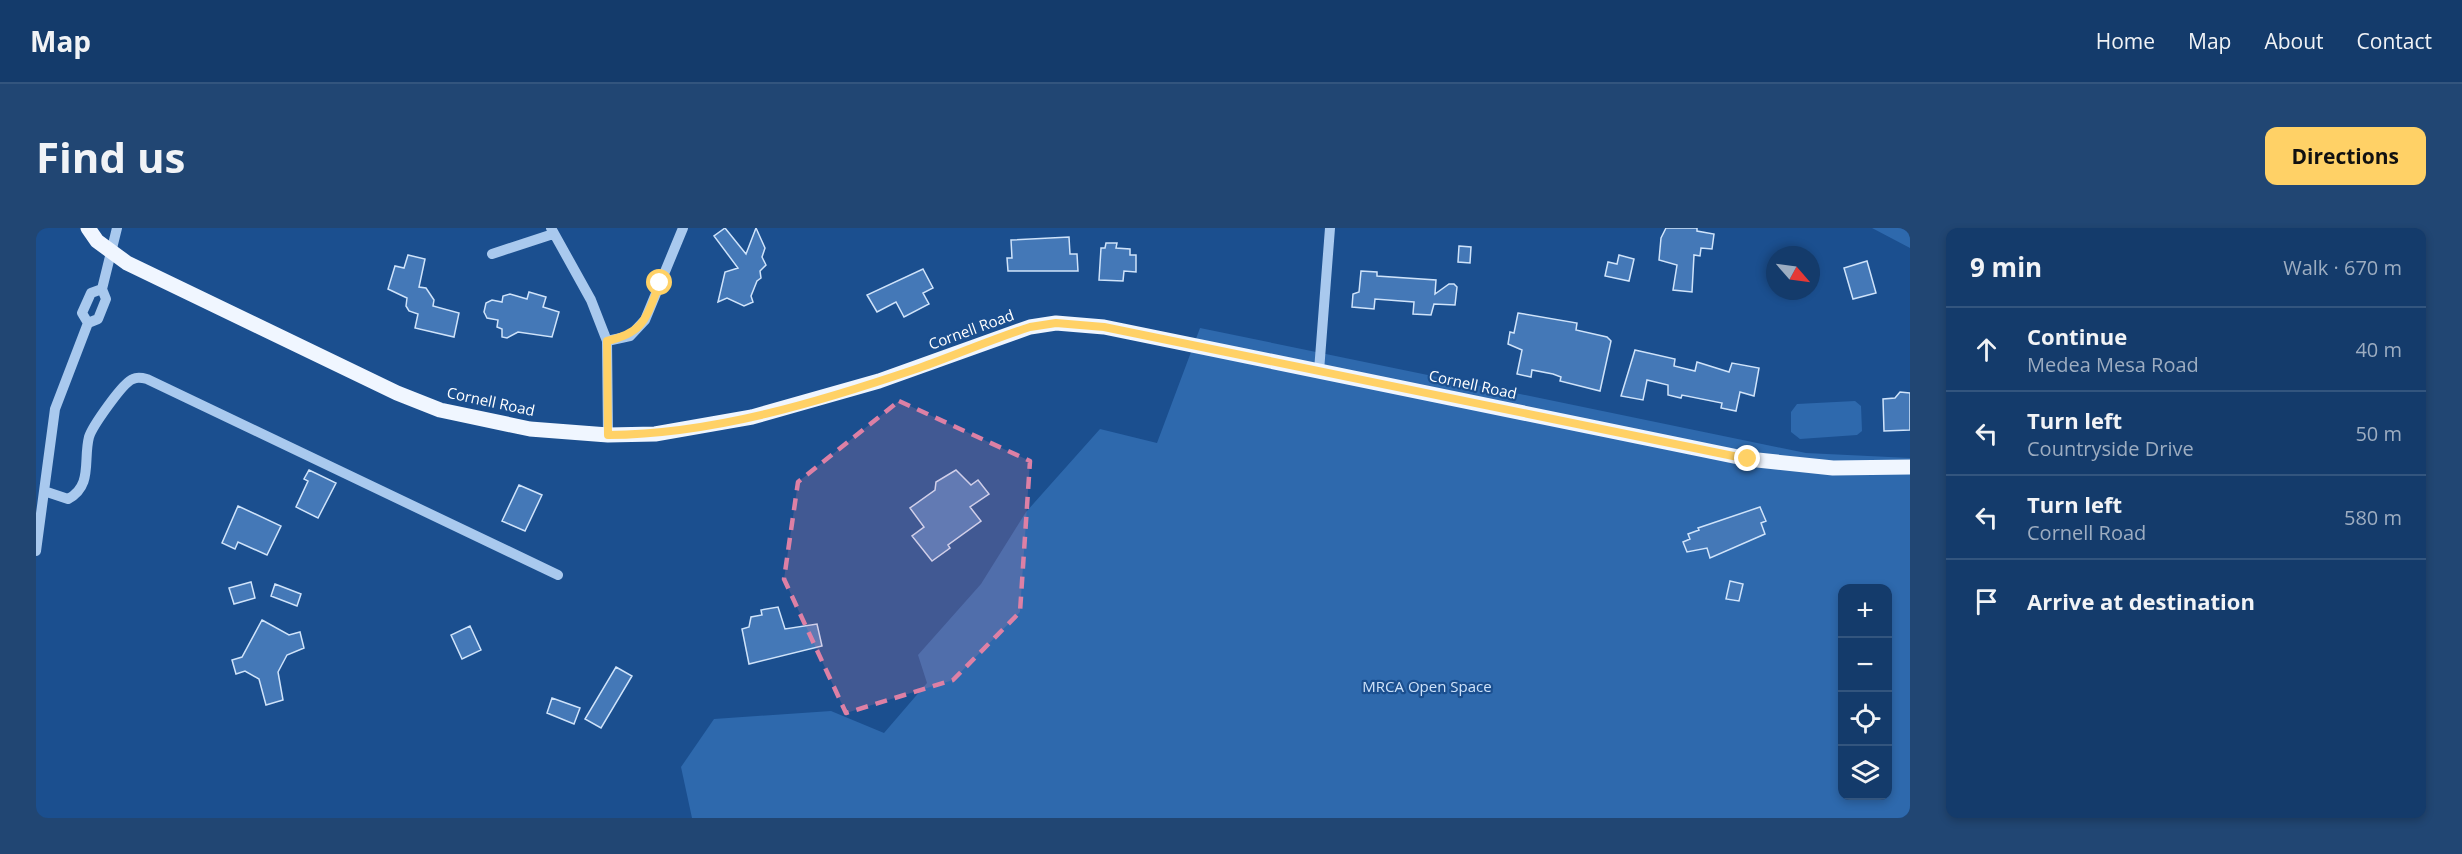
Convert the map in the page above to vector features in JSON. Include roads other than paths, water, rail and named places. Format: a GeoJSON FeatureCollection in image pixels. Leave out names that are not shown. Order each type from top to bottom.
{"type":"FeatureCollection","features":[{"type":"Feature","properties":{"kind":"main road","name":"Cornell Road"},"geometry":{"type":"LineString","coordinates":[[88,228],[97,241],[127,263],[397,393],[440,410],[530,429],[608,435],[655,434],[752,417],[889,378],[1030,327],[1056,323],[1104,327],[1748,459],[1833,468],[1910,467]]}},
{"type":"Feature","properties":{"kind":"street"},"geometry":{"type":"LineString","coordinates":[[36,551],[55,409],[88,323],[98,319],[106,299],[102,289],[117,228]]}},
{"type":"Feature","properties":{"kind":"street"},"geometry":{"type":"LineString","coordinates":[[607,341],[630,336],[645,320],[683,228]]}},
{"type":"Feature","properties":{"kind":"street"},"geometry":{"type":"LineString","coordinates":[[1318,371],[1330,228]]}},
{"type":"Feature","properties":{"kind":"street"},"geometry":{"type":"LineString","coordinates":[[492,254],[552,231],[591,300],[607,341],[608,435]]}},
{"type":"Feature","properties":{"kind":"street"},"geometry":{"type":"LineString","coordinates":[[88,323],[82,313],[91,292],[102,289]]}},
{"type":"Feature","properties":{"kind":"street"},"geometry":{"type":"LineString","coordinates":[[44,491],[69,499],[78,494],[84,483],[92,431],[125,384],[134,378],[147,379],[558,575]]}},
{"type":"Feature","properties":{"kind":"park label","name":"MRCA Open Space"},"geometry":{"type":"Point","coordinates":[1427,686]}}]}
